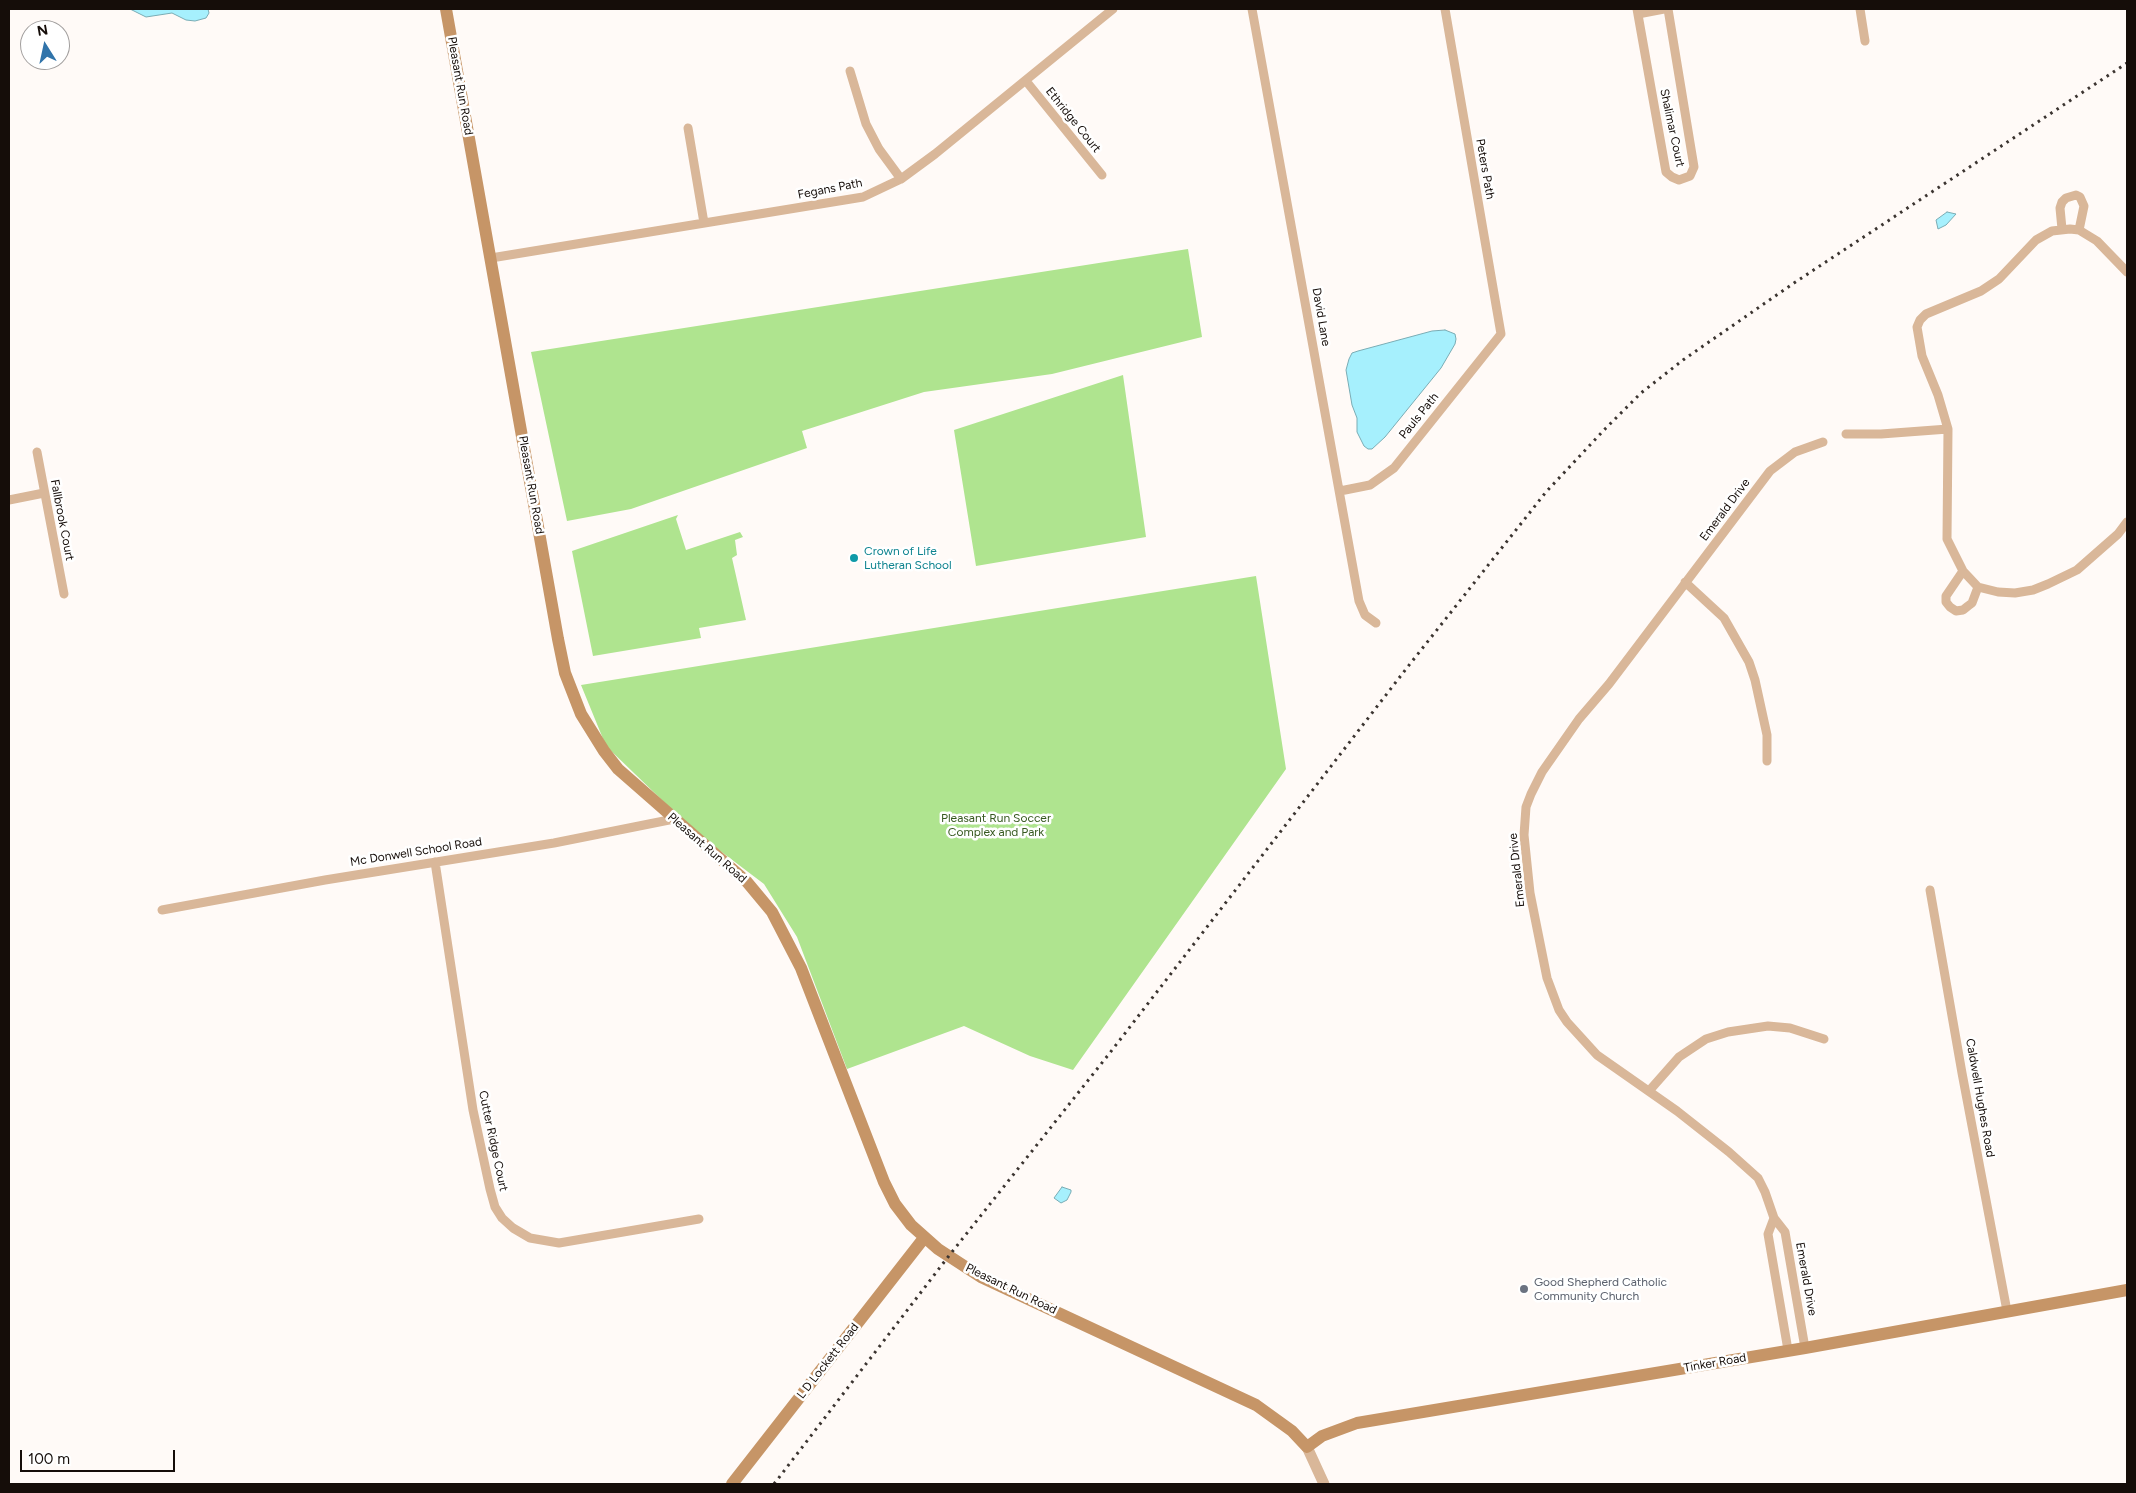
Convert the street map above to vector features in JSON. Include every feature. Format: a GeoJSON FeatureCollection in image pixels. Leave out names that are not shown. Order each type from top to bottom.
{"type":"FeatureCollection","features":[{"type":"Feature","properties":{"kind":"main road","name":"Pleasant Run Road"},"geometry":{"type":"LineString","coordinates":[[446,9],[565,673],[581,714],[604,751],[631,782],[747,882],[772,912],[801,968],[884,1182],[895,1204],[911,1225],[948,1257],[981,1278],[1256,1405],[1292,1430],[1307,1447]]}},
{"type":"Feature","properties":{"kind":"main road","name":"L D Lockett Road"},"geometry":{"type":"LineString","coordinates":[[732,1484],[924,1238]]}},
{"type":"Feature","properties":{"kind":"main road","name":"Tinker Road"},"geometry":{"type":"LineString","coordinates":[[1307,1447],[1322,1436],[1356,1423],[1805,1348],[2127,1290]]}},
{"type":"Feature","properties":{"kind":"street","name":"Fegans Path"},"geometry":{"type":"LineString","coordinates":[[492,258],[863,197],[901,179],[936,154],[1113,9]]}},
{"type":"Feature","properties":{"kind":"street","name":"David Lane"},"geometry":{"type":"LineString","coordinates":[[1252,9],[1359,601],[1365,615],[1376,623]]}},
{"type":"Feature","properties":{"kind":"street","name":"Peters Path"},"geometry":{"type":"LineString","coordinates":[[1445,9],[1501,334]]}},
{"type":"Feature","properties":{"kind":"street","name":"Shalimar Court"},"geometry":{"type":"LineString","coordinates":[[1666,9],[1694,167],[1690,176],[1685,179],[1672,178],[1666,172],[1637,11],[1666,9]]}},
{"type":"Feature","properties":{"kind":"street"},"geometry":{"type":"LineString","coordinates":[[1860,9],[1865,41]]}},
{"type":"Feature","properties":{"kind":"street"},"geometry":{"type":"LineString","coordinates":[[850,71],[866,124],[879,149],[901,179]]}},
{"type":"Feature","properties":{"kind":"street","name":"Ethridge Court"},"geometry":{"type":"LineString","coordinates":[[1026,81],[1102,176]]}},
{"type":"Feature","properties":{"kind":"street"},"geometry":{"type":"LineString","coordinates":[[688,128],[704,223]]}},
{"type":"Feature","properties":{"kind":"street"},"geometry":{"type":"LineString","coordinates":[[2062,229],[2060,208],[2062,202],[2066,198],[2076,195],[2080,197],[2084,206],[2079,230]]}},
{"type":"Feature","properties":{"kind":"street"},"geometry":{"type":"LineString","coordinates":[[2127,272],[2097,241],[2079,230],[2062,229],[2052,231],[2036,240],[1999,279],[1981,291],[1943,306],[1920,320],[1917,327],[1922,356],[1938,395],[1948,429],[1947,539],[1963,571],[1978,587],[1998,592],[2014,593],[2033,590],[2048,584],[2077,570],[2108,543],[2127,522]]}},
{"type":"Feature","properties":{"kind":"street","name":"Pauls Path"},"geometry":{"type":"LineString","coordinates":[[1340,491],[1370,485],[1394,468],[1501,334]]}},
{"type":"Feature","properties":{"kind":"street"},"geometry":{"type":"LineString","coordinates":[[1846,434],[1882,434],[1948,429]]}},
{"type":"Feature","properties":{"kind":"street","name":"Emerald Drive"},"geometry":{"type":"LineString","coordinates":[[1805,1348],[1785,1232],[1774,1218],[1758,1178],[1729,1152],[1597,1054],[1567,1022],[1552,995],[1530,893],[1524,835],[1531,794],[1542,772],[1579,719],[1609,684],[1770,470],[1795,452],[1823,442]]}},
{"type":"Feature","properties":{"kind":"street","name":"Fallbrook Court"},"geometry":{"type":"LineString","coordinates":[[36,452],[64,594]]}},
{"type":"Feature","properties":{"kind":"street"},"geometry":{"type":"LineString","coordinates":[[9,500],[44,493]]}},
{"type":"Feature","properties":{"kind":"street"},"geometry":{"type":"LineString","coordinates":[[1963,571],[1946,596],[1946,602],[1950,607],[1956,611],[1968,606],[1972,603],[1978,587]]}},
{"type":"Feature","properties":{"kind":"street"},"geometry":{"type":"LineString","coordinates":[[1686,582],[1724,618],[1749,662],[1755,680],[1766,735],[1767,761]]}},
{"type":"Feature","properties":{"kind":"street","name":"Mc Donwell School Road"},"geometry":{"type":"LineString","coordinates":[[162,910],[325,880],[554,843],[674,819]]}},
{"type":"Feature","properties":{"kind":"street","name":"Cutter Ridge Court"},"geometry":{"type":"LineString","coordinates":[[435,862],[473,1110],[490,1189],[495,1207],[502,1218],[513,1228],[530,1238],[559,1243],[699,1219]]}},
{"type":"Feature","properties":{"kind":"street","name":"Caldwell Hughes Road"},"geometry":{"type":"LineString","coordinates":[[1930,890],[2007,1311]]}},
{"type":"Feature","properties":{"kind":"street"},"geometry":{"type":"LineString","coordinates":[[1649,1091],[1679,1057],[1706,1039],[1728,1032],[1761,1027],[1790,1028],[1824,1039]]}},
{"type":"Feature","properties":{"kind":"street"},"geometry":{"type":"LineString","coordinates":[[1774,1218],[1768,1234],[1788,1350]]}},
{"type":"Feature","properties":{"kind":"street","name":"Pleasant Run Road"},"geometry":{"type":"LineString","coordinates":[[1307,1447],[1324,1484]]}},
{"type":"Feature","properties":{"kind":"green space"},"geometry":{"type":"Polygon","coordinates":[[[1188,249],[1202,337],[1052,374],[924,392],[802,431],[807,448],[631,509],[567,521],[531,352],[1188,249]]]}},
{"type":"Feature","properties":{"kind":"green space"},"geometry":{"type":"Polygon","coordinates":[[[1123,375],[1146,537],[976,566],[954,430],[1123,375]]]}},
{"type":"Feature","properties":{"kind":"green space"},"geometry":{"type":"Polygon","coordinates":[[[678,515],[676,519],[686,550],[740,532],[743,537],[735,540],[737,555],[732,558],[746,620],[699,628],[701,638],[593,656],[572,551],[678,515]]]}},
{"type":"Feature","properties":{"kind":"green space","name":"Pleasant Run Soccer Complex and Park"},"geometry":{"type":"Polygon","coordinates":[[[1256,576],[1286,769],[1073,1070],[1030,1056],[964,1026],[847,1069],[797,937],[764,884],[694,831],[606,746],[581,685],[1256,576]]]}},
{"type":"Feature","properties":{"kind":"water"},"geometry":{"type":"Polygon","coordinates":[[[130,9],[208,9],[209,13],[206,18],[195,21],[186,20],[172,13],[146,17],[130,9]]]}},
{"type":"Feature","properties":{"kind":"water"},"geometry":{"type":"Polygon","coordinates":[[[1947,212],[1956,214],[1946,225],[1938,229],[1936,220],[1947,212]]]}},
{"type":"Feature","properties":{"kind":"water"},"geometry":{"type":"Polygon","coordinates":[[[1445,330],[1455,334],[1456,339],[1441,368],[1385,437],[1372,449],[1368,449],[1364,446],[1357,432],[1357,418],[1352,405],[1346,370],[1352,353],[1432,331],[1445,330]]]}},
{"type":"Feature","properties":{"kind":"water"},"geometry":{"type":"Polygon","coordinates":[[[1062,1187],[1071,1190],[1071,1192],[1067,1200],[1061,1203],[1054,1198],[1062,1187]]]}},
{"type":"Feature","properties":{"kind":"railway"},"geometry":{"type":"LineString","coordinates":[[774,1484],[948,1257],[1109,1054],[1406,669],[1546,492],[1605,429],[1641,393],[1683,360],[1794,283],[2127,63]]}},
{"type":"Feature","properties":{"kind":"place","name":"Crown of Life Lutheran School"},"geometry":{"type":"Point","coordinates":[854,558]}},
{"type":"Feature","properties":{"kind":"place","name":"Good Shepherd Catholic Community Church"},"geometry":{"type":"Point","coordinates":[1524,1289]}}]}
